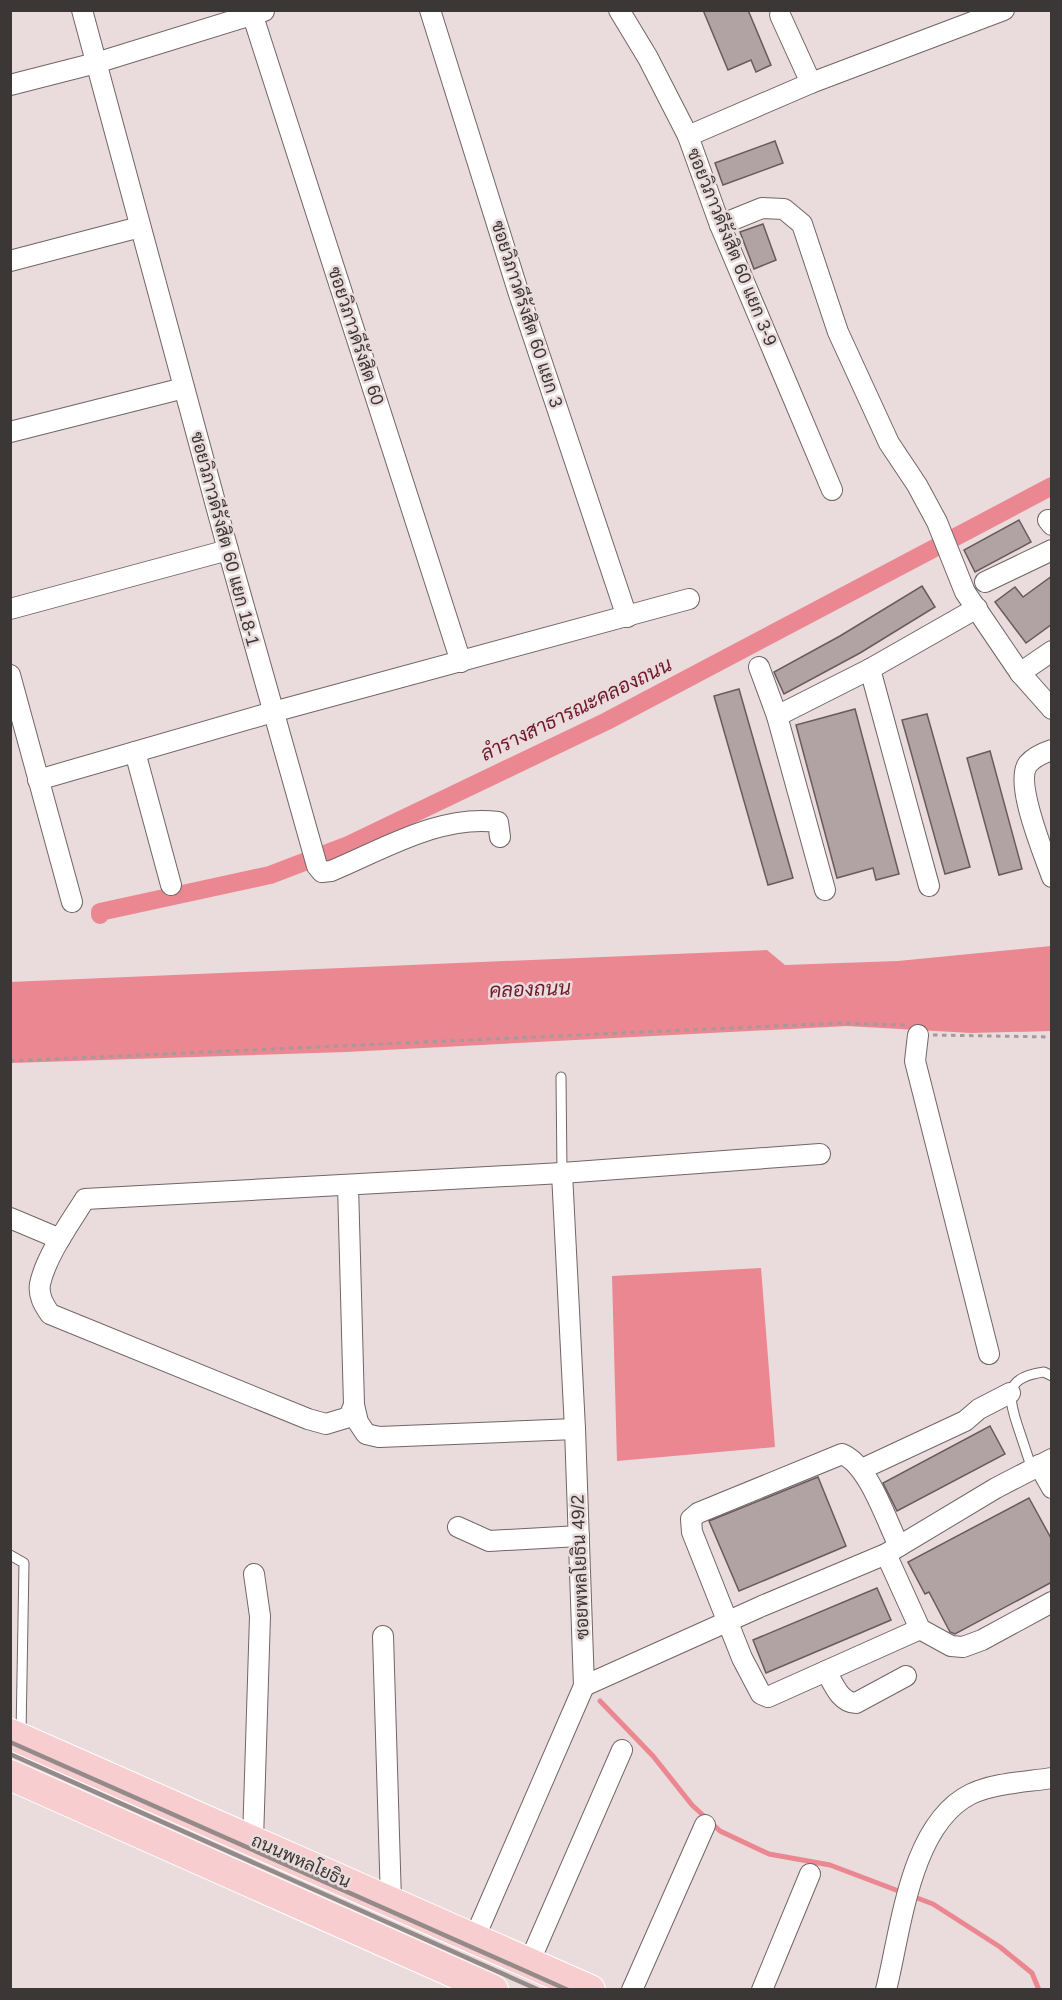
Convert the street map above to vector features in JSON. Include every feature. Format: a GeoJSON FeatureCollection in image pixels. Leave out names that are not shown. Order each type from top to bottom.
{"type":"FeatureCollection","features":[{"type":"Feature","properties":{"kind":"main road","name":"ถนนพหลโยธิน"},"geometry":{"type":"LineString","coordinates":[[16,1737],[590,1989]]}},
{"type":"Feature","properties":{"kind":"main road"},"geometry":{"type":"LineString","coordinates":[[10,1775],[493,1989]]}},
{"type":"Feature","properties":{"kind":"street","name":"ซอยวิภาวดีรังสิต 60 แยก 18-1"},"geometry":{"type":"LineString","coordinates":[[82,10],[273,712],[315,857],[322,872],[331,871],[429,830],[455,822],[498,822],[500,837]]}},
{"type":"Feature","properties":{"kind":"street","name":"ซอยวิภาวดีรังสิต 60 แยก 3"},"geometry":{"type":"LineString","coordinates":[[430,10],[518,291],[627,617]]}},
{"type":"Feature","properties":{"kind":"street","name":"ซอยวิภาวดีรังสิต 60 แยก 3-9"},"geometry":{"type":"LineString","coordinates":[[619,10],[648,58],[688,136],[720,225],[832,489]]}},
{"type":"Feature","properties":{"kind":"street"},"geometry":{"type":"LineString","coordinates":[[688,136],[811,83],[1004,10]]}},
{"type":"Feature","properties":{"kind":"street"},"geometry":{"type":"LineString","coordinates":[[10,85],[96,63],[256,12]]}},
{"type":"Feature","properties":{"kind":"street","name":"ซอยวิภาวดีรังสิต 60"},"geometry":{"type":"LineString","coordinates":[[256,12],[461,662]]}},
{"type":"Feature","properties":{"kind":"street"},"geometry":{"type":"LineString","coordinates":[[783,12],[811,83]]}},
{"type":"Feature","properties":{"kind":"street"},"geometry":{"type":"LineString","coordinates":[[720,225],[762,208],[784,209],[802,224],[838,332],[889,443],[917,485],[937,522],[965,592],[1020,673],[1052,709]]}},
{"type":"Feature","properties":{"kind":"street"},"geometry":{"type":"LineString","coordinates":[[10,261],[141,227]]}},
{"type":"Feature","properties":{"kind":"street"},"geometry":{"type":"LineString","coordinates":[[10,432],[184,388]]}},
{"type":"Feature","properties":{"kind":"street"},"geometry":{"type":"LineString","coordinates":[[10,609],[228,550]]}},
{"type":"Feature","properties":{"kind":"street"},"geometry":{"type":"LineString","coordinates":[[985,582],[1052,550]]}},
{"type":"Feature","properties":{"kind":"street"},"geometry":{"type":"LineString","coordinates":[[38,780],[273,712],[688,599]]}},
{"type":"Feature","properties":{"kind":"street"},"geometry":{"type":"LineString","coordinates":[[777,716],[870,669],[977,608]]}},
{"type":"Feature","properties":{"kind":"street"},"geometry":{"type":"LineString","coordinates":[[1020,673],[1052,651]]}},
{"type":"Feature","properties":{"kind":"street"},"geometry":{"type":"LineString","coordinates":[[759,667],[777,716],[825,890]]}},
{"type":"Feature","properties":{"kind":"street"},"geometry":{"type":"LineString","coordinates":[[870,669],[929,886]]}},
{"type":"Feature","properties":{"kind":"street"},"geometry":{"type":"LineString","coordinates":[[11,682],[72,902]]}},
{"type":"Feature","properties":{"kind":"street"},"geometry":{"type":"LineString","coordinates":[[1052,750],[1040,754],[1027,766],[1023,785],[1052,877]]}},
{"type":"Feature","properties":{"kind":"street"},"geometry":{"type":"LineString","coordinates":[[135,752],[171,885]]}},
{"type":"Feature","properties":{"kind":"street"},"geometry":{"type":"LineString","coordinates":[[918,1035],[915,1061],[989,1354]]}},
{"type":"Feature","properties":{"kind":"street"},"geometry":{"type":"LineString","coordinates":[[354,1405],[349,1418],[326,1424],[50,1314],[42,1303],[40,1285],[60,1239],[85,1199],[562,1173],[820,1154]]}},
{"type":"Feature","properties":{"kind":"street","name":"ซอยพหลโยธิน 49/2"},"geometry":{"type":"LineString","coordinates":[[474,1939],[584,1686],[575,1429],[562,1173]]}},
{"type":"Feature","properties":{"kind":"street"},"geometry":{"type":"LineString","coordinates":[[348,1185],[354,1405],[358,1422],[366,1434],[379,1437],[575,1429]]}},
{"type":"Feature","properties":{"kind":"street"},"geometry":{"type":"LineString","coordinates":[[10,1218],[60,1239]]}},
{"type":"Feature","properties":{"kind":"street"},"geometry":{"type":"LineString","coordinates":[[862,1469],[965,1421],[979,1409],[1010,1393]]}},
{"type":"Feature","properties":{"kind":"street"},"geometry":{"type":"LineString","coordinates":[[920,1629],[768,1697],[760,1694],[727,1622],[692,1532],[691,1519],[698,1512],[842,1454],[852,1458],[862,1469],[920,1629],[951,1646],[963,1647],[982,1640],[1052,1602]]}},
{"type":"Feature","properties":{"kind":"street"},"geometry":{"type":"LineString","coordinates":[[584,1686],[893,1550],[1041,1465],[1052,1488]]}},
{"type":"Feature","properties":{"kind":"street"},"geometry":{"type":"LineString","coordinates":[[458,1527],[489,1541],[579,1536]]}},
{"type":"Feature","properties":{"kind":"street"},"geometry":{"type":"LineString","coordinates":[[254,1574],[260,1617],[254,1840]]}},
{"type":"Feature","properties":{"kind":"street"},"geometry":{"type":"LineString","coordinates":[[383,1636],[391,1901]]}},
{"type":"Feature","properties":{"kind":"street"},"geometry":{"type":"LineString","coordinates":[[826,1671],[842,1698],[848,1703],[856,1703],[906,1676]]}},
{"type":"Feature","properties":{"kind":"street"},"geometry":{"type":"LineString","coordinates":[[530,1963],[622,1750]]}},
{"type":"Feature","properties":{"kind":"street"},"geometry":{"type":"LineString","coordinates":[[886,1989],[922,1849],[933,1828],[954,1805],[972,1793],[1052,1778]]}},
{"type":"Feature","properties":{"kind":"street"},"geometry":{"type":"LineString","coordinates":[[632,1989],[705,1825]]}},
{"type":"Feature","properties":{"kind":"street"},"geometry":{"type":"LineString","coordinates":[[762,1989],[810,1874]]}},
{"type":"Feature","properties":{"kind":"lane"},"geometry":{"type":"LineString","coordinates":[[561,1077],[562,1173]]}},
{"type":"Feature","properties":{"kind":"lane"},"geometry":{"type":"LineString","coordinates":[[1041,1465],[1009,1399],[1010,1393],[1020,1378],[1044,1372],[1052,1376]]}},
{"type":"Feature","properties":{"kind":"lane"},"geometry":{"type":"LineString","coordinates":[[10,1555],[24,1563],[22,1667],[16,1737]]}},
{"type":"Feature","properties":{"kind":"lane"},"geometry":{"type":"LineString","coordinates":[[10,1663],[22,1667]]}},
{"type":"Feature","properties":{"kind":"path"},"geometry":{"type":"LineString","coordinates":[[10,1061],[840,1023],[917,1026],[918,1035],[1052,1037]]}},
{"type":"Feature","properties":{"kind":"water","name":"คลองถนน"},"geometry":{"type":"Polygon","coordinates":[[[1051,946],[1052,1031],[971,1033],[847,1026],[346,1052],[11,1063],[10,982],[767,950],[785,965],[898,961],[1051,946]]]}},
{"type":"Feature","properties":{"kind":"water"},"geometry":{"type":"Polygon","coordinates":[[[761,1268],[775,1447],[617,1461],[612,1276],[761,1268]]]}},
{"type":"Feature","properties":{"kind":"building"},"geometry":{"type":"Polygon","coordinates":[[[703,10],[748,10],[771,65],[756,72],[751,60],[728,70],[703,10]]]}},
{"type":"Feature","properties":{"kind":"building"},"geometry":{"type":"Polygon","coordinates":[[[775,141],[783,163],[723,185],[715,163],[775,141]]]}},
{"type":"Feature","properties":{"kind":"building"},"geometry":{"type":"Polygon","coordinates":[[[763,224],[776,260],[754,269],[740,232],[763,224]]]}},
{"type":"Feature","properties":{"kind":"building"},"geometry":{"type":"Polygon","coordinates":[[[1019,520],[1031,542],[975,572],[964,550],[1019,520]]]}},
{"type":"Feature","properties":{"kind":"building"},"geometry":{"type":"Polygon","coordinates":[[[1052,576],[1052,624],[1026,643],[995,602],[1015,587],[1023,597],[1052,576]]]}},
{"type":"Feature","properties":{"kind":"building"},"geometry":{"type":"Polygon","coordinates":[[[922,586],[935,607],[860,653],[784,694],[774,672],[840,636],[922,586]]]}},
{"type":"Feature","properties":{"kind":"building"},"geometry":{"type":"Polygon","coordinates":[[[739,689],[793,878],[768,885],[714,696],[739,689]]]}},
{"type":"Feature","properties":{"kind":"building"},"geometry":{"type":"Polygon","coordinates":[[[855,709],[899,874],[876,880],[873,868],[837,878],[796,725],[855,709]]]}},
{"type":"Feature","properties":{"kind":"building"},"geometry":{"type":"Polygon","coordinates":[[[927,714],[970,867],[945,874],[902,720],[927,714]]]}},
{"type":"Feature","properties":{"kind":"building"},"geometry":{"type":"Polygon","coordinates":[[[990,751],[1022,869],[999,875],[967,758],[990,751]]]}},
{"type":"Feature","properties":{"kind":"building"},"geometry":{"type":"Polygon","coordinates":[[[990,1426],[1005,1454],[897,1511],[883,1483],[990,1426]]]}},
{"type":"Feature","properties":{"kind":"building"},"geometry":{"type":"Polygon","coordinates":[[[818,1477],[846,1546],[739,1591],[709,1521],[818,1477]]]}},
{"type":"Feature","properties":{"kind":"building"},"geometry":{"type":"Polygon","coordinates":[[[1029,1498],[1052,1540],[1052,1582],[955,1634],[950,1632],[929,1592],[925,1594],[908,1562],[1029,1498]]]}},
{"type":"Feature","properties":{"kind":"building"},"geometry":{"type":"Polygon","coordinates":[[[877,1588],[891,1620],[766,1673],[753,1640],[877,1588]]]}},
{"type":"Feature","properties":{"kind":"waterway","name":"ลำรางสาธารณะคลองถนน"},"geometry":{"type":"LineString","coordinates":[[100,915],[100,912],[270,875],[346,846],[607,721],[1052,486]]}},
{"type":"Feature","properties":{"kind":"waterway"},"geometry":{"type":"LineString","coordinates":[[600,1701],[653,1756],[692,1805],[720,1831],[769,1854],[830,1865],[933,1904],[1000,1947],[1032,1973],[1039,1990]]}},
{"type":"Feature","properties":{"kind":"railway"},"geometry":{"type":"LineString","coordinates":[[10,1742],[568,1990]]}},
{"type":"Feature","properties":{"kind":"railway"},"geometry":{"type":"LineString","coordinates":[[10,1754],[539,1990]]}}]}
